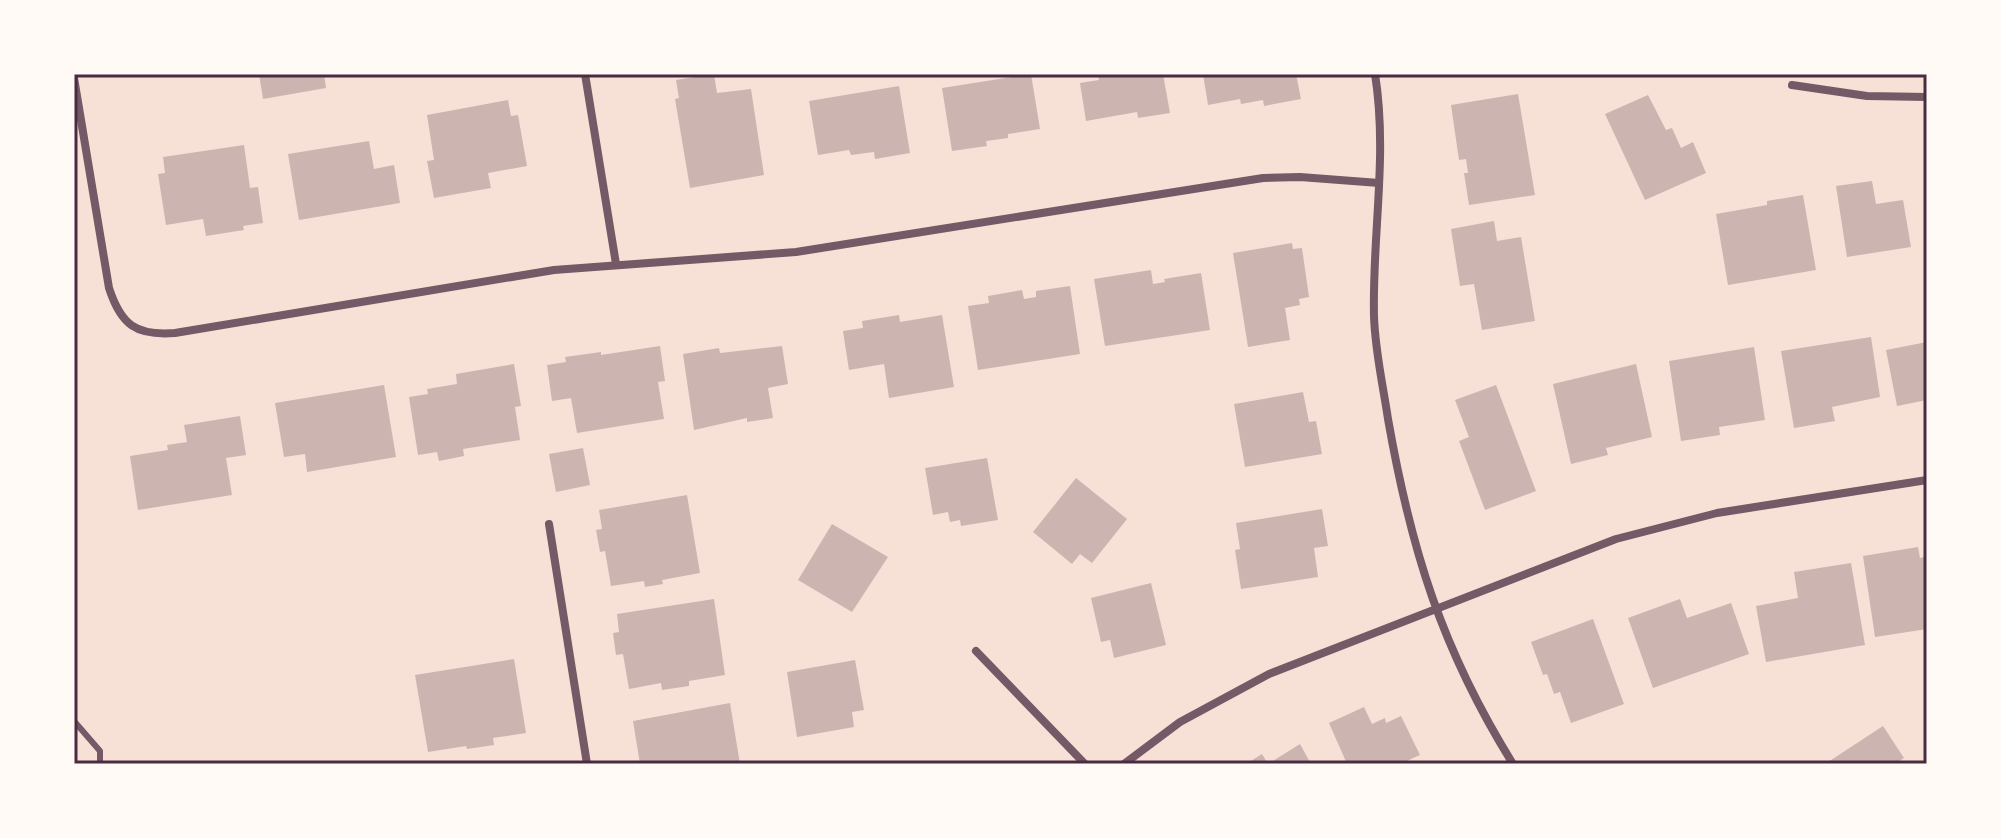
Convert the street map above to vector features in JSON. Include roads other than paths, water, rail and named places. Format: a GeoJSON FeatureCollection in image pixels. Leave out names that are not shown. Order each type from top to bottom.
{"type":"FeatureCollection","features":[{"type":"Feature","properties":{"kind":"street"},"geometry":{"type":"LineString","coordinates":[[585,74],[616,264]]}},
{"type":"Feature","properties":{"kind":"street"},"geometry":{"type":"LineString","coordinates":[[1375,74],[1381,119],[1374,316],[1378,358],[1406,512],[1436,608],[1467,685],[1513,764]]}},
{"type":"Feature","properties":{"kind":"street"},"geometry":{"type":"LineString","coordinates":[[74,78],[78,133],[109,288],[120,315],[130,325],[151,333],[175,333],[554,270],[796,252],[1263,178],[1300,177],[1379,183]]}},
{"type":"Feature","properties":{"kind":"street"},"geometry":{"type":"LineString","coordinates":[[1792,85],[1867,96],[1927,97]]}},
{"type":"Feature","properties":{"kind":"street"},"geometry":{"type":"LineString","coordinates":[[1124,764],[1180,722],[1223,697],[1305,659],[1616,539],[1683,520],[1927,480]]}},
{"type":"Feature","properties":{"kind":"street"},"geometry":{"type":"LineString","coordinates":[[549,524],[587,764]]}},
{"type":"Feature","properties":{"kind":"street"},"geometry":{"type":"LineString","coordinates":[[976,651],[1085,764]]}},
{"type":"Feature","properties":{"kind":"lane"},"geometry":{"type":"LineString","coordinates":[[74,721],[100,751],[100,764]]}}]}
